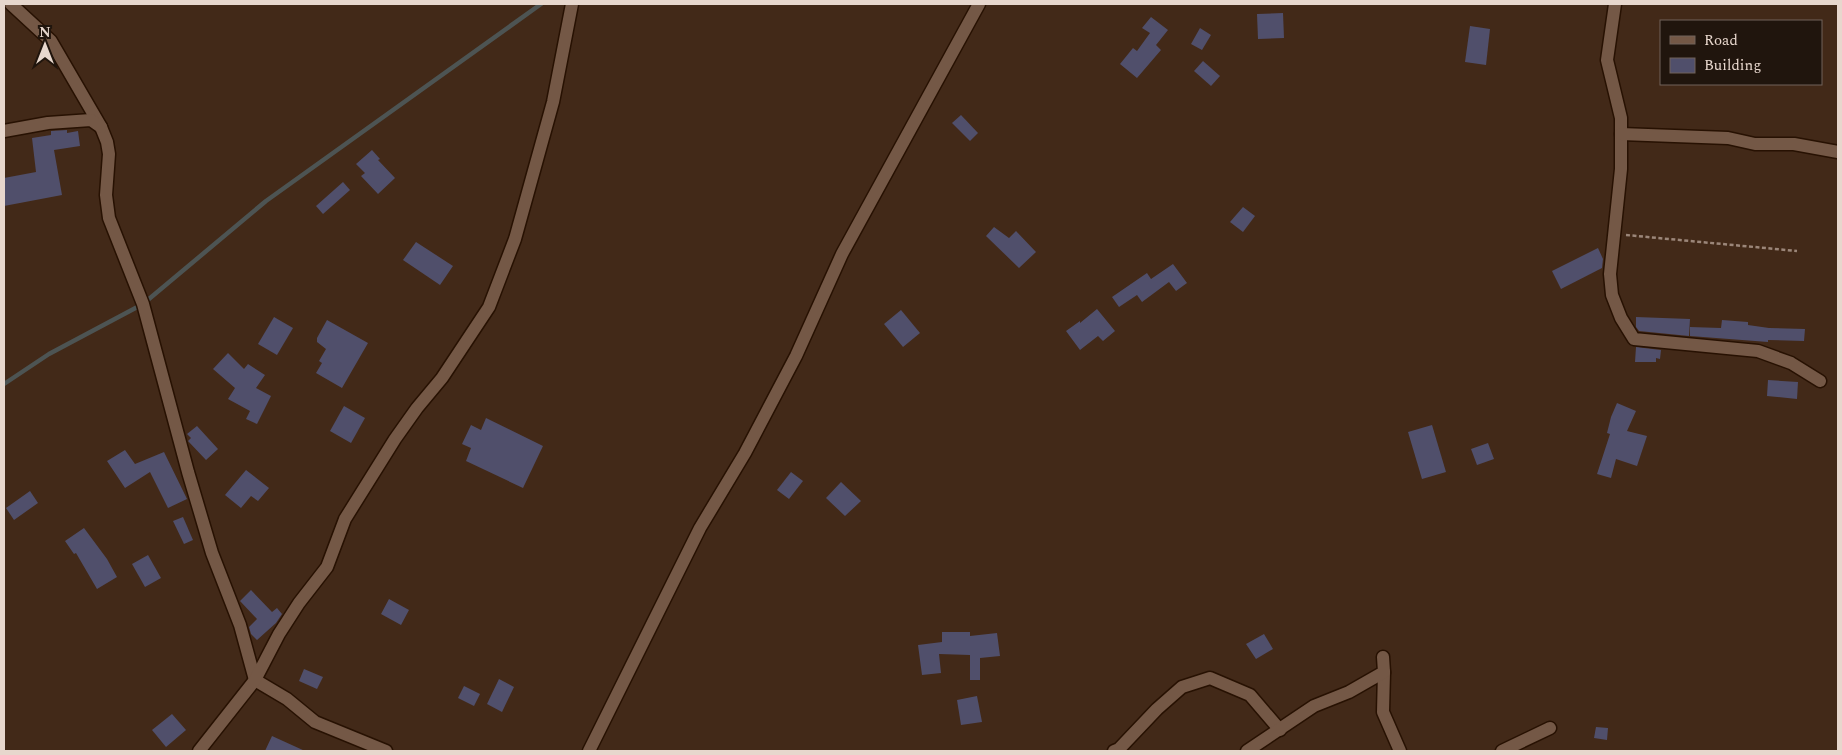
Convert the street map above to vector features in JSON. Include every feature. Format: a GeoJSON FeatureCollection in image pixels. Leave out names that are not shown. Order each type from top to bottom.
{"type":"FeatureCollection","features":[{"type":"Feature","properties":{"kind":"street"},"geometry":{"type":"LineString","coordinates":[[11,4],[51,41],[101,127],[107,142],[109,154],[106,195],[109,218],[142,304],[209,544],[225,591],[240,625],[255,680],[287,699],[314,722],[386,751]]}},
{"type":"Feature","properties":{"kind":"street"},"geometry":{"type":"LineString","coordinates":[[199,751],[255,680],[279,634],[299,603],[327,567],[346,519],[394,439],[442,378],[489,307],[514,239],[551,111],[572,4]]}},
{"type":"Feature","properties":{"kind":"street"},"geometry":{"type":"LineString","coordinates":[[589,751],[700,528],[745,453],[796,356],[842,254],[979,4]]}},
{"type":"Feature","properties":{"kind":"street"},"geometry":{"type":"LineString","coordinates":[[1615,4],[1607,60],[1621,118],[1621,170],[1610,274],[1612,295],[1621,318],[1634,339],[1758,351],[1791,363],[1820,381]]}},
{"type":"Feature","properties":{"kind":"street"},"geometry":{"type":"LineString","coordinates":[[4,132],[48,123],[91,120],[101,127]]}},
{"type":"Feature","properties":{"kind":"street"},"geometry":{"type":"LineString","coordinates":[[1621,134],[1699,135],[1728,138],[1755,144],[1794,144],[1838,152]]}},
{"type":"Feature","properties":{"kind":"street"},"geometry":{"type":"LineString","coordinates":[[1383,657],[1383,712],[1400,751]]}},
{"type":"Feature","properties":{"kind":"street"},"geometry":{"type":"LineString","coordinates":[[1247,751],[1314,706],[1349,692],[1384,672]]}},
{"type":"Feature","properties":{"kind":"street"},"geometry":{"type":"LineString","coordinates":[[1114,751],[1119,749],[1157,709],[1182,687],[1210,678],[1250,695],[1280,730]]}},
{"type":"Feature","properties":{"kind":"street"},"geometry":{"type":"LineString","coordinates":[[1502,751],[1550,728]]}},
{"type":"Feature","properties":{"kind":"path"},"geometry":{"type":"LineString","coordinates":[[1615,234],[1797,251]]}},
{"type":"Feature","properties":{"kind":"building"},"geometry":{"type":"Polygon","coordinates":[[[1283,13],[1284,38],[1258,39],[1257,14],[1283,13]]]}},
{"type":"Feature","properties":{"kind":"building"},"geometry":{"type":"Polygon","coordinates":[[[1151,17],[1168,30],[1156,45],[1161,50],[1137,78],[1120,64],[1133,48],[1137,51],[1150,33],[1142,28],[1151,17]]]}},
{"type":"Feature","properties":{"kind":"building"},"geometry":{"type":"Polygon","coordinates":[[[1470,26],[1490,29],[1486,65],[1465,62],[1470,26]]]}},
{"type":"Feature","properties":{"kind":"building"},"geometry":{"type":"Polygon","coordinates":[[[1200,28],[1211,35],[1202,50],[1191,44],[1200,28]]]}},
{"type":"Feature","properties":{"kind":"building"},"geometry":{"type":"Polygon","coordinates":[[[1203,61],[1220,76],[1211,86],[1194,71],[1203,61]]]}},
{"type":"Feature","properties":{"kind":"building"},"geometry":{"type":"Polygon","coordinates":[[[961,115],[978,133],[970,141],[952,123],[961,115]]]}},
{"type":"Feature","properties":{"kind":"building"},"geometry":{"type":"Polygon","coordinates":[[[67,130],[67,133],[78,131],[80,146],[54,150],[62,195],[4,206],[4,178],[36,172],[32,138],[51,135],[51,131],[67,130]]]}},
{"type":"Feature","properties":{"kind":"building"},"geometry":{"type":"Polygon","coordinates":[[[372,150],[380,159],[378,160],[395,178],[378,194],[361,176],[365,173],[356,164],[372,150]]]}},
{"type":"Feature","properties":{"kind":"building"},"geometry":{"type":"Polygon","coordinates":[[[343,182],[350,190],[323,214],[316,206],[343,182]]]}},
{"type":"Feature","properties":{"kind":"building"},"geometry":{"type":"Polygon","coordinates":[[[1243,207],[1255,216],[1243,232],[1230,222],[1243,207]]]}},
{"type":"Feature","properties":{"kind":"building"},"geometry":{"type":"Polygon","coordinates":[[[994,227],[1009,238],[1016,231],[1036,252],[1019,268],[986,236],[994,227]]]}},
{"type":"Feature","properties":{"kind":"building"},"geometry":{"type":"Polygon","coordinates":[[[416,242],[453,266],[440,285],[403,260],[416,242]]]}},
{"type":"Feature","properties":{"kind":"building"},"geometry":{"type":"Polygon","coordinates":[[[1598,248],[1603,259],[1602,268],[1561,289],[1552,271],[1598,248]]]}},
{"type":"Feature","properties":{"kind":"building"},"geometry":{"type":"Polygon","coordinates":[[[1173,264],[1187,283],[1176,291],[1169,282],[1142,302],[1137,295],[1119,307],[1112,297],[1147,273],[1151,279],[1173,264]]]}},
{"type":"Feature","properties":{"kind":"building"},"geometry":{"type":"Polygon","coordinates":[[[1097,309],[1115,331],[1103,341],[1098,336],[1080,350],[1066,331],[1080,321],[1080,323],[1097,309]]]}},
{"type":"Feature","properties":{"kind":"building"},"geometry":{"type":"Polygon","coordinates":[[[901,310],[920,333],[903,347],[884,324],[901,310]]]}},
{"type":"Feature","properties":{"kind":"building"},"geometry":{"type":"Polygon","coordinates":[[[274,317],[293,328],[277,355],[258,344],[274,317]]]}},
{"type":"Feature","properties":{"kind":"building"},"geometry":{"type":"Polygon","coordinates":[[[1636,317],[1690,319],[1689,336],[1639,331],[1636,327],[1636,317]]]}},
{"type":"Feature","properties":{"kind":"building"},"geometry":{"type":"Polygon","coordinates":[[[327,320],[368,343],[342,388],[316,373],[322,363],[319,361],[326,349],[317,342],[317,338],[327,320]]]}},
{"type":"Feature","properties":{"kind":"building"},"geometry":{"type":"Polygon","coordinates":[[[1722,320],[1748,322],[1748,325],[1769,328],[1805,329],[1804,341],[1768,340],[1768,342],[1690,336],[1690,327],[1721,328],[1722,320]]]}},
{"type":"Feature","properties":{"kind":"building"},"geometry":{"type":"Polygon","coordinates":[[[1636,347],[1661,350],[1660,359],[1656,358],[1656,362],[1635,362],[1636,347]]]}},
{"type":"Feature","properties":{"kind":"building"},"geometry":{"type":"Polygon","coordinates":[[[228,353],[244,369],[248,364],[265,375],[256,388],[271,396],[257,424],[246,419],[250,411],[228,399],[235,388],[213,369],[228,353]]]}},
{"type":"Feature","properties":{"kind":"building"},"geometry":{"type":"Polygon","coordinates":[[[1768,380],[1798,382],[1797,399],[1767,396],[1768,380]]]}},
{"type":"Feature","properties":{"kind":"building"},"geometry":{"type":"Polygon","coordinates":[[[1617,403],[1636,411],[1627,431],[1647,436],[1637,466],[1616,459],[1611,478],[1597,474],[1610,434],[1607,433],[1611,417],[1617,403]]]}},
{"type":"Feature","properties":{"kind":"building"},"geometry":{"type":"Polygon","coordinates":[[[344,406],[365,418],[351,443],[330,431],[344,406]]]}},
{"type":"Feature","properties":{"kind":"building"},"geometry":{"type":"Polygon","coordinates":[[[486,418],[543,446],[523,488],[466,461],[471,448],[462,444],[471,425],[481,430],[486,418]]]}},
{"type":"Feature","properties":{"kind":"building"},"geometry":{"type":"Polygon","coordinates":[[[1432,425],[1446,472],[1422,479],[1408,432],[1432,425]]]}},
{"type":"Feature","properties":{"kind":"building"},"geometry":{"type":"Polygon","coordinates":[[[197,426],[218,449],[206,460],[188,441],[191,438],[187,434],[197,426]]]}},
{"type":"Feature","properties":{"kind":"building"},"geometry":{"type":"Polygon","coordinates":[[[1488,443],[1494,459],[1477,465],[1471,449],[1488,443]]]}},
{"type":"Feature","properties":{"kind":"building"},"geometry":{"type":"Polygon","coordinates":[[[125,450],[135,464],[164,452],[187,499],[168,508],[150,472],[125,488],[107,461],[125,450]]]}},
{"type":"Feature","properties":{"kind":"building"},"geometry":{"type":"Polygon","coordinates":[[[246,470],[269,488],[258,501],[251,496],[241,508],[225,495],[246,470]]]}},
{"type":"Feature","properties":{"kind":"building"},"geometry":{"type":"Polygon","coordinates":[[[791,472],[803,481],[789,499],[777,490],[791,472]]]}},
{"type":"Feature","properties":{"kind":"building"},"geometry":{"type":"Polygon","coordinates":[[[841,482],[861,501],[845,516],[826,498],[841,482]]]}},
{"type":"Feature","properties":{"kind":"building"},"geometry":{"type":"Polygon","coordinates":[[[30,491],[38,503],[14,520],[6,508],[30,491]]]}},
{"type":"Feature","properties":{"kind":"building"},"geometry":{"type":"Polygon","coordinates":[[[183,517],[193,540],[184,544],[173,521],[183,517]]]}},
{"type":"Feature","properties":{"kind":"building"},"geometry":{"type":"Polygon","coordinates":[[[84,528],[107,559],[117,577],[97,589],[76,553],[74,554],[65,541],[84,528]]]}},
{"type":"Feature","properties":{"kind":"building"},"geometry":{"type":"Polygon","coordinates":[[[148,555],[161,578],[145,587],[132,564],[148,555]]]}},
{"type":"Feature","properties":{"kind":"building"},"geometry":{"type":"Polygon","coordinates":[[[251,590],[272,612],[277,608],[282,614],[276,623],[257,640],[251,634],[249,627],[257,619],[240,601],[251,590]]]}},
{"type":"Feature","properties":{"kind":"building"},"geometry":{"type":"Polygon","coordinates":[[[389,599],[409,610],[401,625],[381,614],[389,599]]]}},
{"type":"Feature","properties":{"kind":"building"},"geometry":{"type":"Polygon","coordinates":[[[942,632],[970,632],[970,636],[997,633],[1000,656],[980,658],[980,680],[970,680],[970,655],[939,654],[941,673],[922,675],[918,645],[942,642],[942,632]]]}},
{"type":"Feature","properties":{"kind":"building"},"geometry":{"type":"Polygon","coordinates":[[[1264,634],[1273,649],[1256,659],[1246,644],[1264,634]]]}},
{"type":"Feature","properties":{"kind":"building"},"geometry":{"type":"Polygon","coordinates":[[[304,669],[323,677],[317,689],[299,681],[304,669]]]}},
{"type":"Feature","properties":{"kind":"building"},"geometry":{"type":"Polygon","coordinates":[[[499,679],[514,687],[502,712],[487,704],[499,679]]]}},
{"type":"Feature","properties":{"kind":"building"},"geometry":{"type":"Polygon","coordinates":[[[464,686],[480,694],[474,706],[458,698],[464,686]]]}},
{"type":"Feature","properties":{"kind":"building"},"geometry":{"type":"Polygon","coordinates":[[[977,696],[982,722],[961,725],[957,700],[977,696]]]}},
{"type":"Feature","properties":{"kind":"building"},"geometry":{"type":"Polygon","coordinates":[[[172,714],[186,730],[166,747],[152,730],[172,714]]]}},
{"type":"Feature","properties":{"kind":"building"},"geometry":{"type":"Polygon","coordinates":[[[1596,727],[1608,728],[1607,740],[1594,738],[1596,727]]]}},
{"type":"Feature","properties":{"kind":"building"},"geometry":{"type":"Polygon","coordinates":[[[272,736],[305,751],[265,751],[272,736]]]}},
{"type":"Feature","properties":{"kind":"waterway"},"geometry":{"type":"LineString","coordinates":[[4,384],[49,354],[143,304],[266,201],[541,4]]}}]}
